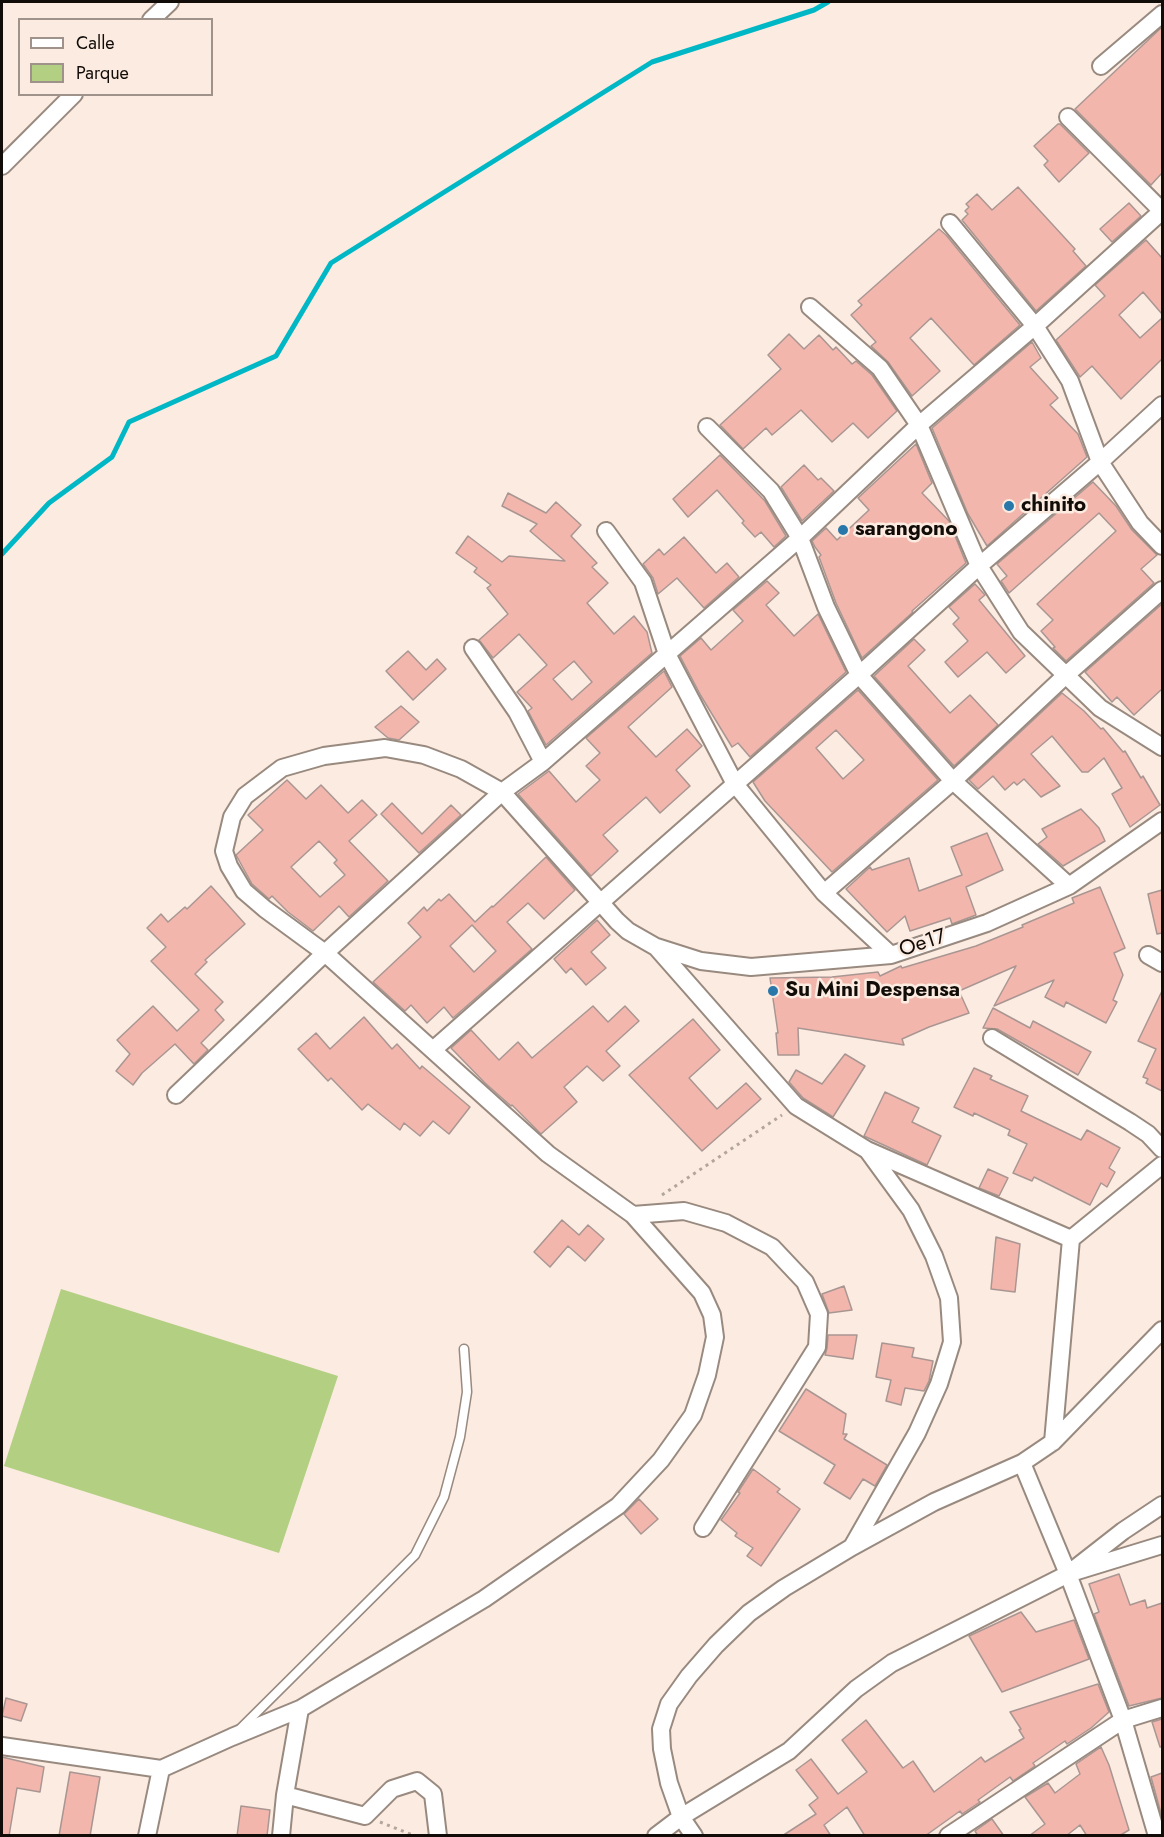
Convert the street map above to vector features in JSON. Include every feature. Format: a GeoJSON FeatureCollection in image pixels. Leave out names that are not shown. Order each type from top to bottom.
{"type":"FeatureCollection","features":[{"type":"Feature","properties":{"kind":"street"},"geometry":{"type":"LineString","coordinates":[[153,18],[170,2]]}},
{"type":"Feature","properties":{"kind":"street"},"geometry":{"type":"LineString","coordinates":[[1101,66],[1162,14]]}},
{"type":"Feature","properties":{"kind":"street"},"geometry":{"type":"LineString","coordinates":[[2,166],[72,96]]}},
{"type":"Feature","properties":{"kind":"street"},"geometry":{"type":"LineString","coordinates":[[176,1095],[325,953],[502,792],[543,762],[800,538],[919,425],[1035,326],[1162,211],[1068,117]]}},
{"type":"Feature","properties":{"kind":"street"},"geometry":{"type":"LineString","coordinates":[[950,224],[1035,326],[1070,381],[1100,462],[1140,523],[1162,546]]}},
{"type":"Feature","properties":{"kind":"street"},"geometry":{"type":"LineString","coordinates":[[810,307],[880,368],[919,425],[979,566],[1021,632],[1100,708],[1162,747]]}},
{"type":"Feature","properties":{"kind":"street"},"geometry":{"type":"LineString","coordinates":[[434,1049],[1162,405]]}},
{"type":"Feature","properties":{"kind":"street"},"geometry":{"type":"LineString","coordinates":[[707,427],[771,491],[800,538],[826,607],[859,675],[953,781],[1069,886]]}},
{"type":"Feature","properties":{"kind":"street"},"geometry":{"type":"LineString","coordinates":[[606,531],[643,582],[667,654],[735,784],[824,893],[891,955]]}},
{"type":"Feature","properties":{"kind":"street"},"geometry":{"type":"LineString","coordinates":[[824,893],[953,781],[1066,675],[1162,590]]}},
{"type":"Feature","properties":{"kind":"street"},"geometry":{"type":"LineString","coordinates":[[473,648],[517,712],[543,762]]}},
{"type":"Feature","properties":{"kind":"street"},"geometry":{"type":"LineString","coordinates":[[2,1746],[161,1769],[300,1709],[484,1599],[618,1506],[661,1460],[693,1415],[707,1376],[715,1337],[712,1315],[702,1293],[633,1215],[548,1154],[325,953],[244,891],[229,866],[224,851],[232,817],[245,796],[282,768],[324,756],[386,748],[424,755],[452,766],[502,792],[600,903],[628,931],[656,946],[796,1106],[867,1150],[1071,1239]]}},
{"type":"Feature","properties":{"kind":"street","name":"Oe17"},"geometry":{"type":"LineString","coordinates":[[656,946],[701,961],[751,967],[891,955],[987,923],[1069,886],[1162,821]]}},
{"type":"Feature","properties":{"kind":"street"},"geometry":{"type":"LineString","coordinates":[[992,1038],[1130,1122],[1148,1134],[1162,1149]]}},
{"type":"Feature","properties":{"kind":"street"},"geometry":{"type":"LineString","coordinates":[[852,1547],[917,1433],[939,1384],[952,1342],[949,1298],[934,1256],[911,1210],[867,1150]]}},
{"type":"Feature","properties":{"kind":"street"},"geometry":{"type":"LineString","coordinates":[[1053,1442],[1071,1239],[1162,1165]]}},
{"type":"Feature","properties":{"kind":"street"},"geometry":{"type":"LineString","coordinates":[[633,1215],[684,1211],[726,1223],[772,1247],[805,1282],[819,1314],[817,1347],[704,1528]]}},
{"type":"Feature","properties":{"kind":"street"},"geometry":{"type":"LineString","coordinates":[[694,1836],[681,1816],[669,1783],[662,1749],[661,1729],[669,1704],[689,1676],[749,1613],[784,1588],[934,1502],[1022,1463],[1053,1442],[1162,1330]]}},
{"type":"Feature","properties":{"kind":"street"},"geometry":{"type":"LineString","coordinates":[[1022,1463],[1068,1574],[1123,1720],[1157,1836]]}},
{"type":"Feature","properties":{"kind":"street"},"geometry":{"type":"LineString","coordinates":[[1068,1574],[1123,1531],[1162,1505]]}},
{"type":"Feature","properties":{"kind":"street"},"geometry":{"type":"LineString","coordinates":[[656,1836],[681,1816],[789,1751],[856,1689],[892,1663],[1068,1574],[1162,1545]]}},
{"type":"Feature","properties":{"kind":"street"},"geometry":{"type":"LineString","coordinates":[[948,1836],[1123,1720],[1162,1708]]}},
{"type":"Feature","properties":{"kind":"street"},"geometry":{"type":"LineString","coordinates":[[281,1836],[285,1795],[300,1709]]}},
{"type":"Feature","properties":{"kind":"street"},"geometry":{"type":"LineString","coordinates":[[147,1836],[161,1769]]}},
{"type":"Feature","properties":{"kind":"street"},"geometry":{"type":"LineString","coordinates":[[285,1795],[365,1816],[392,1789],[417,1781],[433,1794],[438,1836]]}},
{"type":"Feature","properties":{"kind":"lane"},"geometry":{"type":"LineString","coordinates":[[232,1737],[415,1556],[444,1497],[460,1437],[467,1392],[464,1349]]}},
{"type":"Feature","properties":{"kind":"path"},"geometry":{"type":"LineString","coordinates":[[661,1196],[796,1106]]}},
{"type":"Feature","properties":{"kind":"path"},"geometry":{"type":"LineString","coordinates":[[365,1816],[415,1836]]}},
{"type":"Feature","properties":{"kind":"green space"},"geometry":{"type":"Polygon","coordinates":[[[61,1289],[338,1376],[279,1553],[4,1466],[61,1289]]]}},
{"type":"Feature","properties":{"kind":"building"},"geometry":{"type":"Polygon","coordinates":[[[1162,27],[1162,173],[1151,185],[1075,109],[1162,27]]]}},
{"type":"Feature","properties":{"kind":"building"},"geometry":{"type":"Polygon","coordinates":[[[1058,124],[1089,153],[1059,182],[1044,165],[1048,161],[1034,146],[1058,124]]]}},
{"type":"Feature","properties":{"kind":"building"},"geometry":{"type":"Polygon","coordinates":[[[1018,187],[1075,249],[1073,251],[1086,266],[1036,311],[962,220],[968,214],[965,211],[969,207],[966,204],[977,194],[992,210],[1018,187]]]}},
{"type":"Feature","properties":{"kind":"building"},"geometry":{"type":"Polygon","coordinates":[[[1129,203],[1141,216],[1112,242],[1100,229],[1129,203]]]}},
{"type":"Feature","properties":{"kind":"building"},"geometry":{"type":"Polygon","coordinates":[[[939,229],[1020,325],[974,365],[931,318],[910,338],[940,371],[912,396],[888,362],[871,346],[876,342],[851,315],[862,305],[858,301],[939,229]]]}},
{"type":"Feature","properties":{"kind":"building"},"geometry":{"type":"Polygon","coordinates":[[[1146,240],[1162,258],[1162,314],[1143,292],[1119,315],[1140,338],[1162,318],[1162,359],[1121,399],[1092,366],[1080,377],[1056,340],[1105,296],[1095,285],[1146,240]]]}},
{"type":"Feature","properties":{"kind":"building"},"geometry":{"type":"Polygon","coordinates":[[[789,334],[804,349],[819,335],[833,350],[836,347],[852,364],[856,361],[872,375],[897,411],[868,438],[853,423],[832,442],[801,410],[772,435],[766,428],[743,449],[720,425],[781,369],[768,355],[789,334]]]}},
{"type":"Feature","properties":{"kind":"building"},"geometry":{"type":"Polygon","coordinates":[[[1032,342],[1041,358],[1030,367],[1058,398],[1050,405],[1078,434],[1087,457],[987,546],[968,514],[932,428],[1032,342]]]}},
{"type":"Feature","properties":{"kind":"building"},"geometry":{"type":"Polygon","coordinates":[[[916,444],[932,483],[922,493],[949,521],[966,563],[862,658],[836,603],[819,557],[821,555],[812,541],[826,528],[837,540],[869,510],[858,498],[916,444]]]}},
{"type":"Feature","properties":{"kind":"building"},"geometry":{"type":"Polygon","coordinates":[[[720,455],[765,501],[786,536],[774,547],[761,532],[755,537],[717,490],[688,517],[673,499],[720,455]]]}},
{"type":"Feature","properties":{"kind":"building"},"geometry":{"type":"Polygon","coordinates":[[[804,465],[818,480],[821,478],[834,491],[802,521],[781,487],[804,465]]]}},
{"type":"Feature","properties":{"kind":"building"},"geometry":{"type":"Polygon","coordinates":[[[1093,482],[1116,506],[1132,530],[1157,555],[1141,569],[1154,583],[1066,661],[1041,631],[1053,620],[1037,604],[1116,531],[1099,513],[1009,593],[1001,581],[1007,576],[997,564],[1093,482]]]}},
{"type":"Feature","properties":{"kind":"building"},"geometry":{"type":"Polygon","coordinates":[[[508,493],[546,513],[556,502],[581,525],[571,536],[597,563],[592,567],[608,583],[587,603],[614,634],[634,616],[647,632],[652,653],[546,745],[528,711],[532,708],[517,692],[547,665],[519,634],[493,658],[479,640],[508,614],[487,588],[491,585],[474,572],[477,568],[456,553],[468,536],[502,562],[509,556],[565,561],[530,531],[537,524],[502,506],[508,493]],[[574,661],[553,679],[572,700],[592,682],[574,661]]]}},
{"type":"Feature","properties":{"kind":"building"},"geometry":{"type":"Polygon","coordinates":[[[684,537],[716,573],[727,563],[739,577],[704,608],[677,578],[658,594],[653,578],[643,564],[659,549],[664,555],[684,537]]]}},
{"type":"Feature","properties":{"kind":"building"},"geometry":{"type":"Polygon","coordinates":[[[767,581],[779,593],[766,605],[794,636],[818,614],[846,672],[750,757],[738,743],[732,747],[680,656],[701,638],[711,650],[743,621],[733,610],[767,581]]]}},
{"type":"Feature","properties":{"kind":"building"},"geometry":{"type":"Polygon","coordinates":[[[975,584],[985,595],[979,600],[1025,656],[1006,673],[987,652],[958,677],[945,662],[968,641],[953,624],[959,618],[949,607],[975,584]]]}},
{"type":"Feature","properties":{"kind":"building"},"geometry":{"type":"Polygon","coordinates":[[[1162,604],[1162,689],[1134,715],[1117,697],[1112,702],[1085,672],[1162,604]]]}},
{"type":"Feature","properties":{"kind":"building"},"geometry":{"type":"Polygon","coordinates":[[[914,639],[925,650],[908,666],[950,713],[970,695],[998,725],[954,766],[874,676],[914,639]]]}},
{"type":"Feature","properties":{"kind":"building"},"geometry":{"type":"Polygon","coordinates":[[[408,651],[426,670],[437,659],[446,669],[413,700],[386,671],[408,651]]]}},
{"type":"Feature","properties":{"kind":"building"},"geometry":{"type":"Polygon","coordinates":[[[664,671],[672,687],[628,727],[656,757],[687,729],[702,746],[676,770],[690,786],[660,813],[646,797],[603,835],[618,851],[591,876],[518,794],[549,771],[576,802],[600,780],[586,766],[600,753],[586,738],[664,671]]]}},
{"type":"Feature","properties":{"kind":"building"},"geometry":{"type":"Polygon","coordinates":[[[858,690],[938,780],[832,872],[765,801],[753,782],[858,690]],[[836,730],[816,748],[843,779],[864,760],[836,730]]]}},
{"type":"Feature","properties":{"kind":"building"},"geometry":{"type":"Polygon","coordinates":[[[1062,693],[1101,729],[1103,728],[1123,752],[1125,751],[1160,805],[1130,827],[1112,794],[1122,788],[1104,758],[1088,772],[1082,772],[1052,736],[1031,754],[1060,786],[1041,797],[1024,779],[1017,785],[1014,782],[1005,790],[993,776],[978,789],[969,780],[1062,693]]]}},
{"type":"Feature","properties":{"kind":"building"},"geometry":{"type":"Polygon","coordinates":[[[401,706],[419,722],[399,740],[388,738],[375,727],[401,706]]]}},
{"type":"Feature","properties":{"kind":"building"},"geometry":{"type":"Polygon","coordinates":[[[287,780],[306,799],[321,785],[348,813],[362,800],[377,815],[349,841],[388,881],[349,917],[339,906],[313,931],[272,896],[269,899],[252,884],[236,855],[263,830],[248,815],[287,780]],[[319,841],[291,867],[320,897],[345,875],[334,863],[337,860],[319,841]]]}},
{"type":"Feature","properties":{"kind":"building"},"geometry":{"type":"Polygon","coordinates":[[[392,803],[422,834],[451,805],[461,815],[419,853],[381,814],[392,803]]]}},
{"type":"Feature","properties":{"kind":"building"},"geometry":{"type":"Polygon","coordinates":[[[1081,809],[1099,828],[1105,841],[1063,866],[1038,844],[1047,837],[1042,829],[1081,809]]]}},
{"type":"Feature","properties":{"kind":"building"},"geometry":{"type":"Polygon","coordinates":[[[987,833],[1003,870],[966,887],[976,915],[952,924],[950,918],[910,931],[905,916],[887,932],[846,889],[870,867],[872,870],[909,858],[919,891],[962,875],[951,847],[987,833]]]}},
{"type":"Feature","properties":{"kind":"building"},"geometry":{"type":"Polygon","coordinates":[[[546,857],[575,890],[544,919],[528,903],[507,922],[532,949],[453,1018],[444,1007],[427,1023],[411,1005],[405,1011],[373,982],[421,937],[408,923],[424,907],[427,911],[439,899],[441,901],[449,894],[475,922],[546,857]],[[472,925],[450,946],[474,972],[496,951],[472,925]]]}},
{"type":"Feature","properties":{"kind":"building"},"geometry":{"type":"Polygon","coordinates":[[[211,886],[245,924],[205,960],[207,962],[195,974],[223,1002],[215,1010],[224,1020],[201,1043],[208,1050],[194,1064],[175,1044],[142,1073],[133,1085],[116,1071],[130,1054],[117,1040],[153,1006],[177,1031],[199,1010],[151,961],[166,947],[147,928],[161,914],[168,922],[185,907],[187,909],[211,886]]]}},
{"type":"Feature","properties":{"kind":"building"},"geometry":{"type":"Polygon","coordinates":[[[1100,887],[1125,948],[1114,953],[1123,975],[1113,1000],[1117,1002],[1106,1023],[1066,1002],[1064,1007],[1045,997],[1054,980],[994,1006],[1016,966],[959,991],[969,1013],[902,1039],[904,1045],[798,1028],[799,1055],[778,1055],[776,1033],[778,1033],[770,978],[832,977],[878,972],[880,976],[901,966],[902,968],[976,946],[1023,927],[1022,925],[1074,903],[1072,898],[1100,887]]]}},
{"type":"Feature","properties":{"kind":"building"},"geometry":{"type":"Polygon","coordinates":[[[1162,890],[1162,933],[1157,934],[1148,894],[1162,890]]]}},
{"type":"Feature","properties":{"kind":"building"},"geometry":{"type":"Polygon","coordinates":[[[597,920],[610,935],[591,952],[606,968],[586,985],[571,968],[566,973],[554,959],[597,920]]]}},
{"type":"Feature","properties":{"kind":"building"},"geometry":{"type":"Polygon","coordinates":[[[1162,991],[1162,1091],[1146,1083],[1148,1079],[1143,1077],[1156,1049],[1138,1041],[1162,991]]]}},
{"type":"Feature","properties":{"kind":"building"},"geometry":{"type":"Polygon","coordinates":[[[593,1006],[608,1022],[625,1006],[639,1021],[606,1051],[620,1066],[603,1081],[587,1066],[564,1087],[577,1102],[541,1134],[512,1105],[485,1083],[451,1048],[471,1030],[499,1060],[518,1042],[532,1058],[593,1006]]]}},
{"type":"Feature","properties":{"kind":"building"},"geometry":{"type":"Polygon","coordinates":[[[993,1008],[1030,1028],[1033,1021],[1091,1052],[1078,1075],[997,1029],[983,1028],[993,1008]]]}},
{"type":"Feature","properties":{"kind":"building"},"geometry":{"type":"Polygon","coordinates":[[[364,1017],[392,1049],[397,1044],[420,1069],[422,1066],[470,1107],[449,1134],[433,1121],[420,1136],[404,1123],[400,1130],[368,1104],[362,1110],[331,1078],[328,1081],[298,1049],[316,1033],[330,1049],[364,1017]]]}},
{"type":"Feature","properties":{"kind":"building"},"geometry":{"type":"Polygon","coordinates":[[[693,1019],[720,1050],[689,1078],[717,1109],[746,1083],[761,1099],[702,1151],[629,1075],[693,1019]]]}},
{"type":"Feature","properties":{"kind":"building"},"geometry":{"type":"Polygon","coordinates":[[[845,1054],[865,1066],[833,1117],[803,1098],[789,1082],[796,1070],[822,1084],[845,1054]]]}},
{"type":"Feature","properties":{"kind":"building"},"geometry":{"type":"Polygon","coordinates":[[[974,1068],[992,1076],[990,1079],[1028,1096],[1021,1111],[1081,1140],[1087,1130],[1120,1148],[1109,1168],[1115,1172],[1107,1187],[1101,1183],[1090,1205],[1034,1177],[1032,1181],[1013,1173],[1027,1144],[1008,1135],[1010,1130],[974,1113],[973,1116],[954,1107],[974,1068]]]}},
{"type":"Feature","properties":{"kind":"building"},"geometry":{"type":"Polygon","coordinates":[[[885,1092],[919,1108],[912,1122],[941,1136],[927,1165],[864,1136],[885,1092]]]}},
{"type":"Feature","properties":{"kind":"building"},"geometry":{"type":"Polygon","coordinates":[[[988,1169],[1008,1178],[999,1196],[979,1188],[988,1169]]]}},
{"type":"Feature","properties":{"kind":"building"},"geometry":{"type":"Polygon","coordinates":[[[562,1220],[579,1235],[588,1225],[604,1239],[585,1261],[568,1246],[550,1267],[534,1252],[562,1220]]]}},
{"type":"Feature","properties":{"kind":"building"},"geometry":{"type":"Polygon","coordinates":[[[996,1237],[1020,1244],[1015,1292],[991,1289],[996,1237]]]}},
{"type":"Feature","properties":{"kind":"building"},"geometry":{"type":"Polygon","coordinates":[[[844,1286],[852,1310],[829,1313],[822,1294],[844,1286]]]}},
{"type":"Feature","properties":{"kind":"building"},"geometry":{"type":"Polygon","coordinates":[[[828,1335],[857,1335],[853,1359],[825,1355],[828,1335]]]}},
{"type":"Feature","properties":{"kind":"building"},"geometry":{"type":"Polygon","coordinates":[[[882,1343],[914,1348],[912,1357],[933,1361],[929,1381],[924,1391],[905,1388],[901,1405],[886,1401],[891,1380],[876,1377],[882,1343]]]}},
{"type":"Feature","properties":{"kind":"building"},"geometry":{"type":"Polygon","coordinates":[[[806,1389],[846,1414],[843,1434],[847,1434],[844,1439],[887,1465],[875,1486],[863,1479],[850,1499],[824,1483],[835,1465],[779,1431],[806,1389]]]}},
{"type":"Feature","properties":{"kind":"building"},"geometry":{"type":"Polygon","coordinates":[[[753,1469],[780,1489],[777,1492],[800,1509],[761,1566],[747,1556],[753,1548],[735,1536],[737,1533],[721,1520],[753,1469]]]}},
{"type":"Feature","properties":{"kind":"building"},"geometry":{"type":"Polygon","coordinates":[[[639,1499],[658,1519],[641,1534],[624,1514],[639,1499]]]}},
{"type":"Feature","properties":{"kind":"building"},"geometry":{"type":"Polygon","coordinates":[[[1119,1574],[1130,1605],[1145,1600],[1147,1608],[1162,1603],[1162,1698],[1129,1706],[1094,1614],[1099,1612],[1089,1584],[1119,1574]]]}},
{"type":"Feature","properties":{"kind":"building"},"geometry":{"type":"Polygon","coordinates":[[[1021,1612],[1036,1632],[1074,1620],[1089,1659],[1002,1692],[969,1636],[1021,1612]]]}},
{"type":"Feature","properties":{"kind":"building"},"geometry":{"type":"Polygon","coordinates":[[[1098,1684],[1109,1712],[1091,1728],[1067,1744],[1065,1741],[1033,1763],[1035,1766],[1013,1781],[1010,1777],[978,1800],[980,1802],[962,1814],[960,1811],[925,1836],[865,1836],[847,1807],[824,1825],[831,1836],[782,1836],[816,1814],[809,1805],[818,1798],[796,1770],[811,1759],[838,1794],[867,1772],[842,1740],[866,1720],[903,1768],[913,1761],[934,1792],[981,1757],[985,1762],[1024,1738],[1010,1712],[1098,1684]]]}},
{"type":"Feature","properties":{"kind":"building"},"geometry":{"type":"Polygon","coordinates":[[[6,1698],[27,1704],[21,1721],[2,1716],[6,1698]]]}},
{"type":"Feature","properties":{"kind":"building"},"geometry":{"type":"Polygon","coordinates":[[[1162,1719],[1162,1747],[1160,1747],[1152,1722],[1162,1719]]]}},
{"type":"Feature","properties":{"kind":"building"},"geometry":{"type":"Polygon","coordinates":[[[1101,1747],[1109,1765],[1129,1830],[1119,1836],[1087,1836],[1080,1825],[1066,1836],[1029,1836],[1045,1824],[1025,1797],[1048,1783],[1055,1793],[1080,1774],[1076,1764],[1101,1747]]]}},
{"type":"Feature","properties":{"kind":"building"},"geometry":{"type":"Polygon","coordinates":[[[2,1757],[44,1767],[40,1792],[17,1788],[9,1836],[2,1835],[2,1757]]]}},
{"type":"Feature","properties":{"kind":"building"},"geometry":{"type":"Polygon","coordinates":[[[70,1772],[100,1777],[90,1836],[59,1836],[70,1772]]]}},
{"type":"Feature","properties":{"kind":"building"},"geometry":{"type":"Polygon","coordinates":[[[1162,1773],[1162,1817],[1151,1777],[1162,1773]]]}},
{"type":"Feature","properties":{"kind":"building"},"geometry":{"type":"Polygon","coordinates":[[[241,1806],[270,1810],[267,1836],[237,1836],[241,1806]]]}},
{"type":"Feature","properties":{"kind":"building"},"geometry":{"type":"Polygon","coordinates":[[[992,1819],[1004,1836],[978,1836],[975,1831],[992,1819]]]}},
{"type":"Feature","properties":{"kind":"waterway"},"geometry":{"type":"LineString","coordinates":[[2,554],[49,503],[112,457],[129,422],[276,356],[331,263],[652,62],[814,10],[828,2]]}},
{"type":"Feature","properties":{"kind":"place","name":"chinito"},"geometry":{"type":"Point","coordinates":[1009,506]}},
{"type":"Feature","properties":{"kind":"place","name":"sarangono"},"geometry":{"type":"Point","coordinates":[843,530]}},
{"type":"Feature","properties":{"kind":"place","name":"Su Mini Despensa"},"geometry":{"type":"Point","coordinates":[773,991]}}]}
